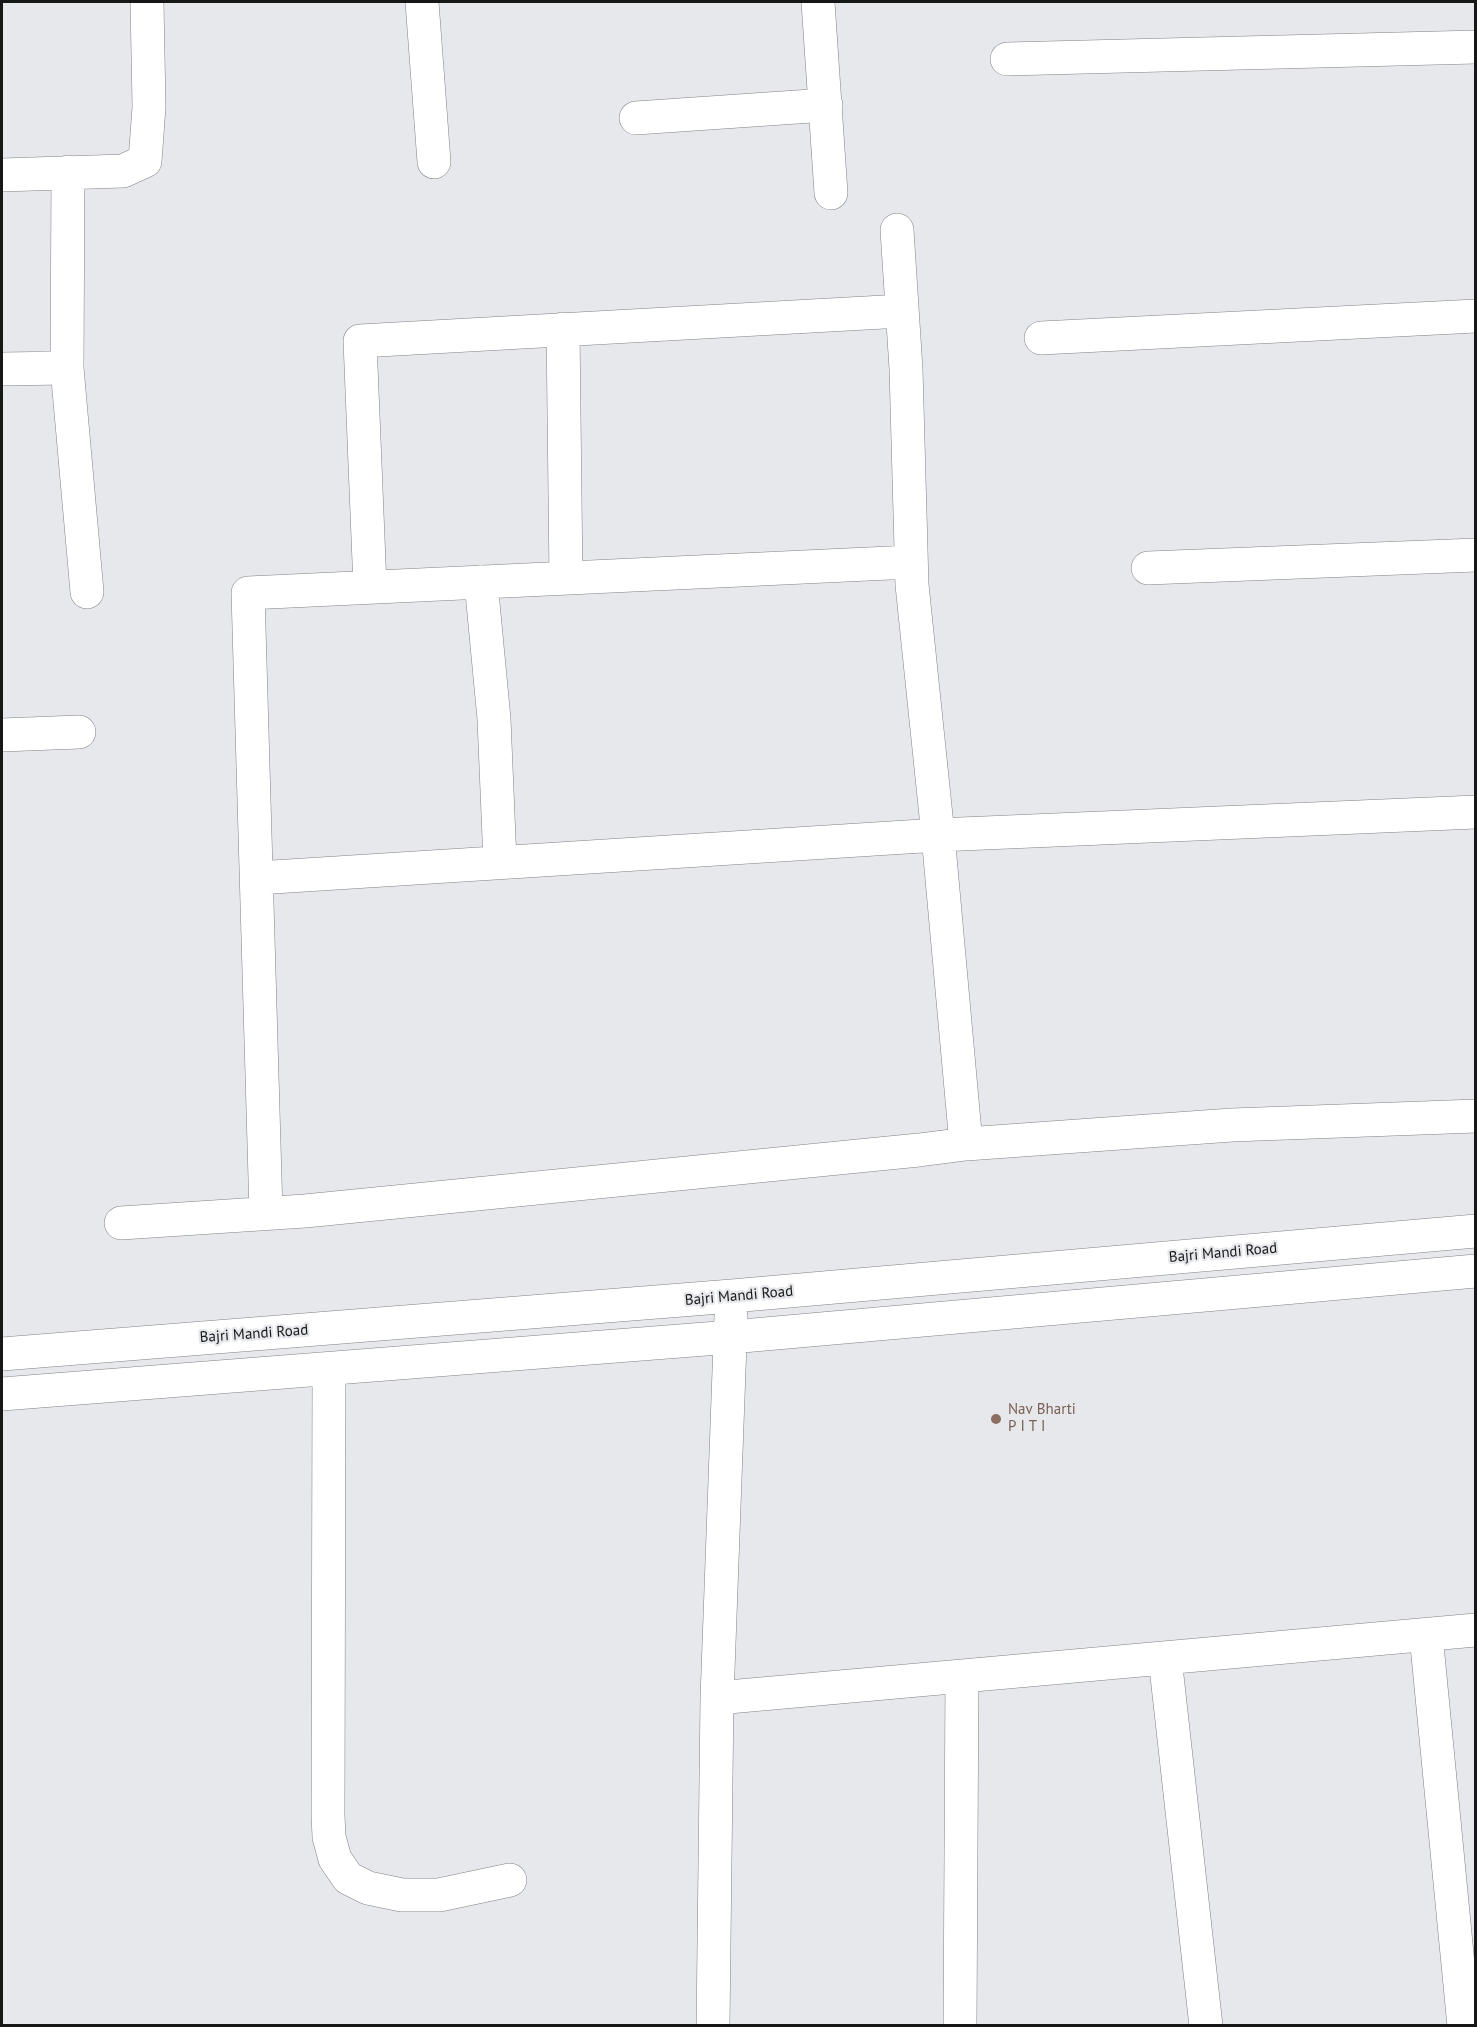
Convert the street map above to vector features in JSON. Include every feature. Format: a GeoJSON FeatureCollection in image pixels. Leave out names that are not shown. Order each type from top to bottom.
{"type":"FeatureCollection","features":[{"type":"Feature","properties":{"kind":"street"},"geometry":{"type":"LineString","coordinates":[[2,175],[123,171],[146,161],[149,107],[147,2]]}},
{"type":"Feature","properties":{"kind":"street"},"geometry":{"type":"LineString","coordinates":[[422,2],[434,162]]}},
{"type":"Feature","properties":{"kind":"street"},"geometry":{"type":"LineString","coordinates":[[818,2],[831,193]]}},
{"type":"Feature","properties":{"kind":"street"},"geometry":{"type":"LineString","coordinates":[[1007,59],[1476,47]]}},
{"type":"Feature","properties":{"kind":"street"},"geometry":{"type":"LineString","coordinates":[[636,118],[826,105]]}},
{"type":"Feature","properties":{"kind":"street"},"geometry":{"type":"LineString","coordinates":[[68,172],[67,368],[87,592]]}},
{"type":"Feature","properties":{"kind":"street"},"geometry":{"type":"LineString","coordinates":[[897,230],[906,369],[912,585],[938,835],[966,1144]]}},
{"type":"Feature","properties":{"kind":"street"},"geometry":{"type":"LineString","coordinates":[[370,587],[360,340],[902,311]]}},
{"type":"Feature","properties":{"kind":"street"},"geometry":{"type":"LineString","coordinates":[[1041,338],[1476,316]]}},
{"type":"Feature","properties":{"kind":"street"},"geometry":{"type":"LineString","coordinates":[[563,329],[567,578]]}},
{"type":"Feature","properties":{"kind":"street"},"geometry":{"type":"LineString","coordinates":[[2,369],[67,368]]}},
{"type":"Feature","properties":{"kind":"street"},"geometry":{"type":"LineString","coordinates":[[1148,568],[1476,555]]}},
{"type":"Feature","properties":{"kind":"street"},"geometry":{"type":"LineString","coordinates":[[266,1213],[248,593],[911,562]]}},
{"type":"Feature","properties":{"kind":"street"},"geometry":{"type":"LineString","coordinates":[[481,582],[494,718],[500,862]]}},
{"type":"Feature","properties":{"kind":"street"},"geometry":{"type":"LineString","coordinates":[[2,735],[79,732]]}},
{"type":"Feature","properties":{"kind":"street"},"geometry":{"type":"LineString","coordinates":[[257,878],[938,835],[1476,812]]}},
{"type":"Feature","properties":{"kind":"street"},"geometry":{"type":"LineString","coordinates":[[121,1223],[266,1213],[654,1177],[966,1144],[1232,1125],[1476,1116]]}},
{"type":"Feature","properties":{"kind":"street","name":"Bajri Mandi Road"},"geometry":{"type":"LineString","coordinates":[[2,1354],[732,1296],[1476,1231]]}},
{"type":"Feature","properties":{"kind":"street"},"geometry":{"type":"LineString","coordinates":[[2,1394],[730,1337],[1476,1272]]}},
{"type":"Feature","properties":{"kind":"street"},"geometry":{"type":"LineString","coordinates":[[713,2025],[717,1698],[732,1296]]}},
{"type":"Feature","properties":{"kind":"street"},"geometry":{"type":"LineString","coordinates":[[329,1369],[328,1815],[329,1837],[335,1859],[348,1878],[368,1888],[402,1895],[439,1895],[510,1880]]}},
{"type":"Feature","properties":{"kind":"street"},"geometry":{"type":"LineString","coordinates":[[717,1698],[1476,1630]]}},
{"type":"Feature","properties":{"kind":"street"},"geometry":{"type":"LineString","coordinates":[[1426,1635],[1464,2025]]}},
{"type":"Feature","properties":{"kind":"street"},"geometry":{"type":"LineString","coordinates":[[1165,1658],[1206,2025]]}},
{"type":"Feature","properties":{"kind":"street"},"geometry":{"type":"LineString","coordinates":[[960,2025],[962,1676]]}},
{"type":"Feature","properties":{"kind":"place","name":"Nav Bharti P I T I"},"geometry":{"type":"Point","coordinates":[996,1419]}}]}
